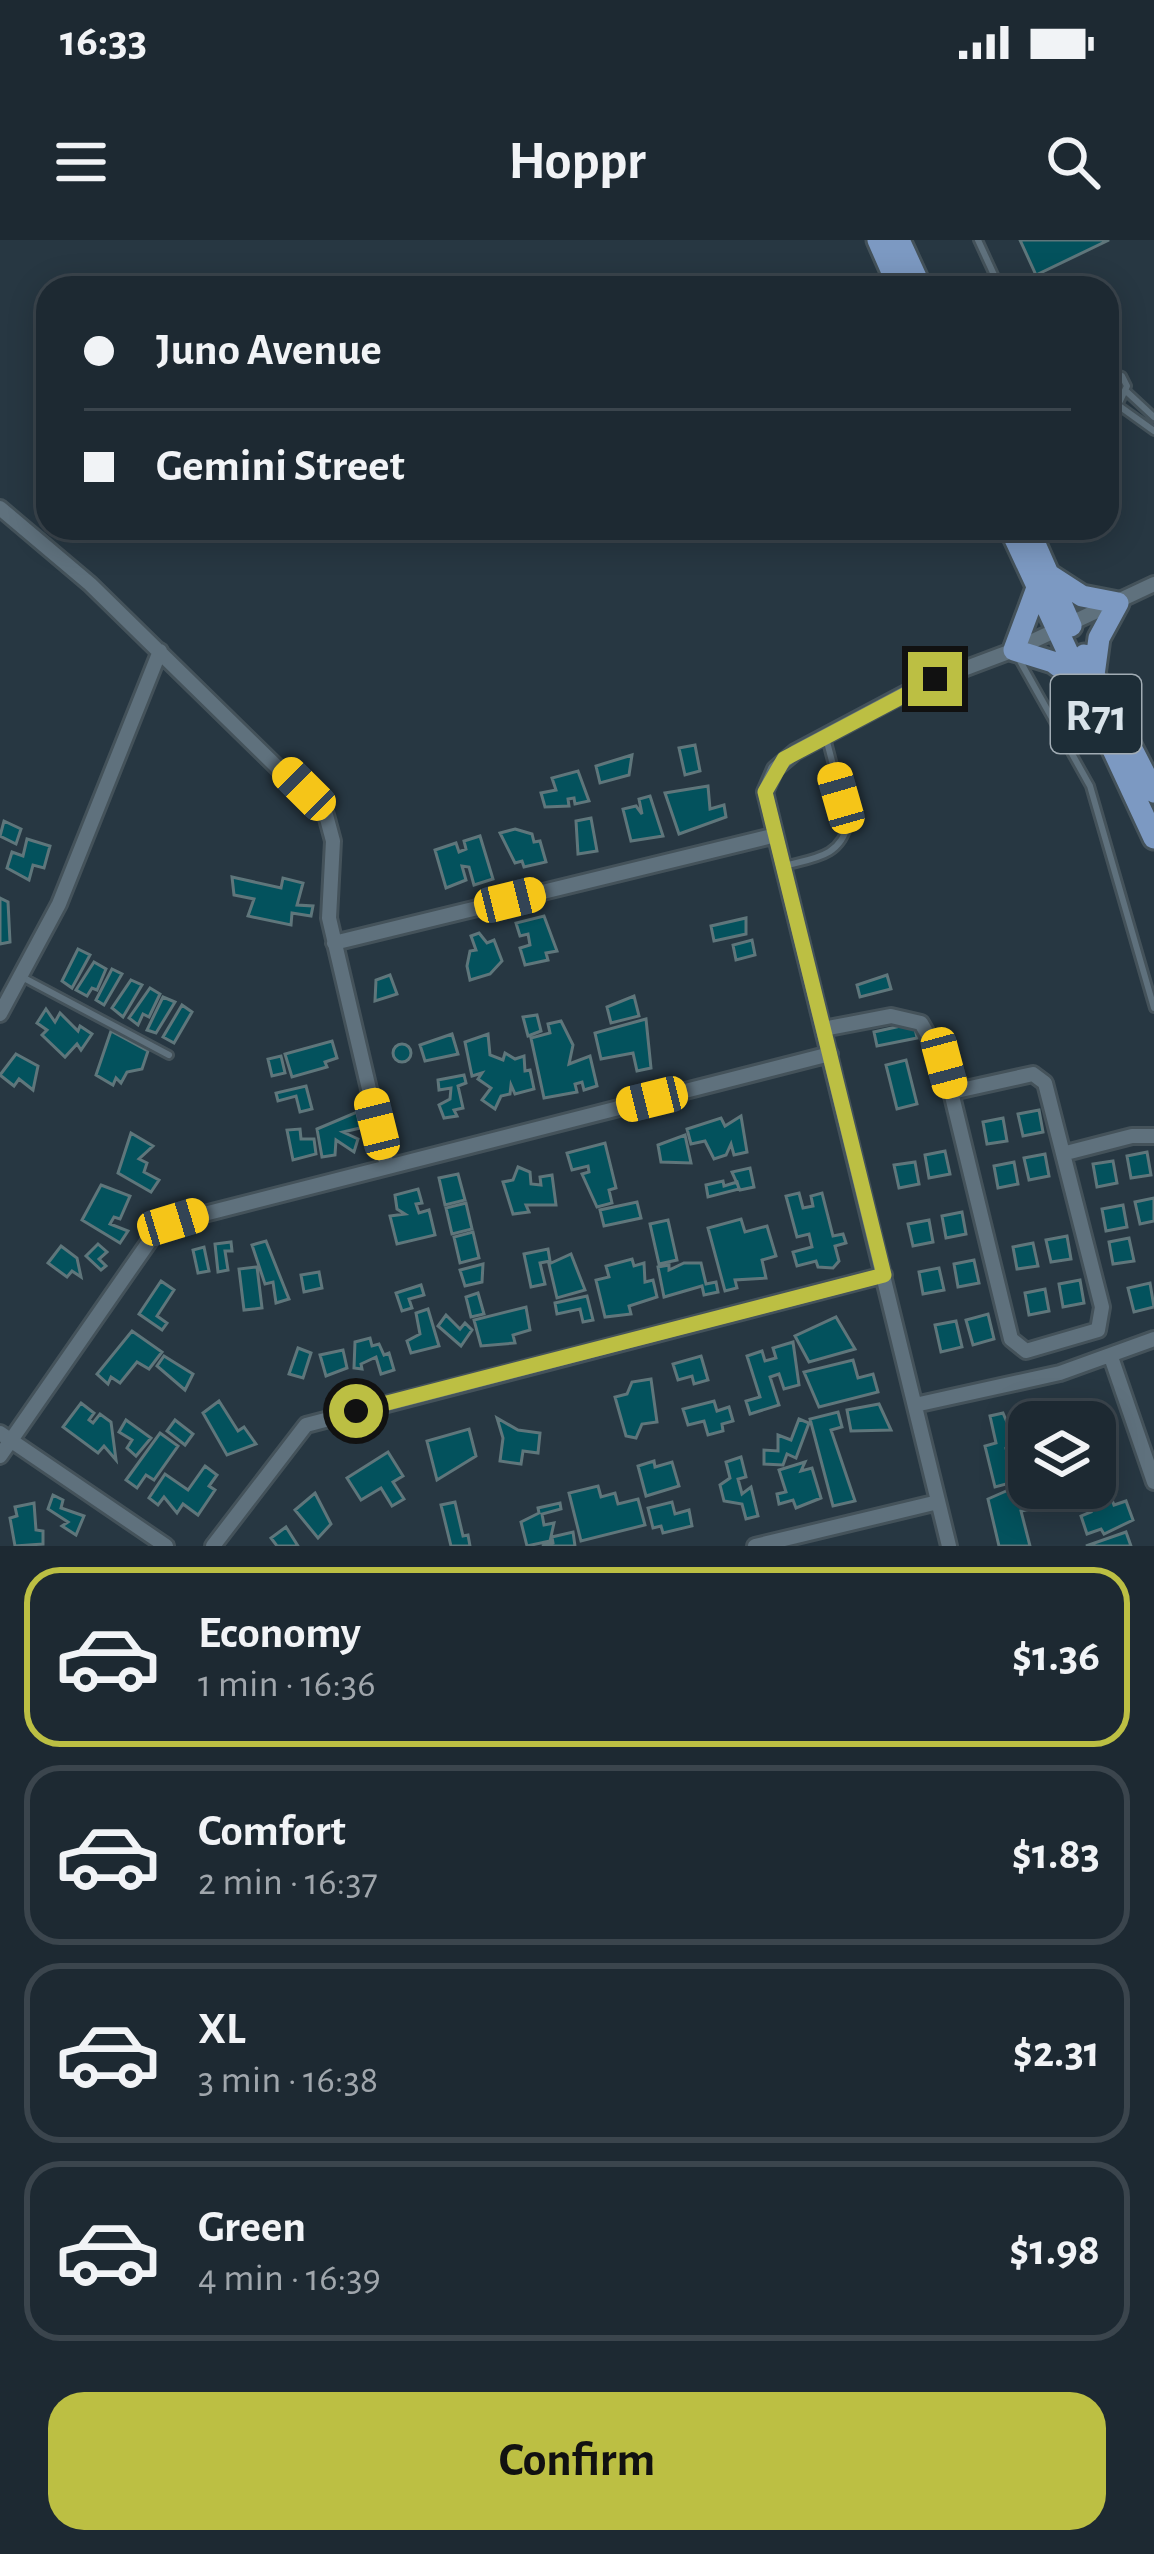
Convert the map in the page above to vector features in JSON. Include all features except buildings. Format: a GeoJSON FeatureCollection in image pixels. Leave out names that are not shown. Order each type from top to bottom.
{"type":"FeatureCollection","features":[{"type":"Feature","properties":{"kind":"main road"},"geometry":{"type":"LineString","coordinates":[[878,240],[894,276]]}},
{"type":"Feature","properties":{"kind":"main road"},"geometry":{"type":"LineString","coordinates":[[899,240],[916,276]]}},
{"type":"Feature","properties":{"kind":"main road","name":"R71"},"geometry":{"type":"LineString","coordinates":[[1017,540],[1042,581],[1088,680],[1154,838]]}},
{"type":"Feature","properties":{"kind":"main road","name":"R71"},"geometry":{"type":"LineString","coordinates":[[1031,540],[1042,581]]}},
{"type":"Feature","properties":{"kind":"main road"},"geometry":{"type":"LineString","coordinates":[[1042,581],[1118,603],[1099,638],[1088,680],[1014,650],[1042,581]]}},
{"type":"Feature","properties":{"kind":"main road","name":"R71"},"geometry":{"type":"LineString","coordinates":[[1088,680],[1154,792]]}},
{"type":"Feature","properties":{"kind":"street"},"geometry":{"type":"LineString","coordinates":[[0,508],[160,651],[326,815],[333,841],[329,908],[334,943],[387,1166]]}},
{"type":"Feature","properties":{"kind":"street"},"geometry":{"type":"LineString","coordinates":[[949,1546],[772,836],[765,792],[775,769],[921,685],[1014,650],[1154,584]]}},
{"type":"Feature","properties":{"kind":"street"},"geometry":{"type":"LineString","coordinates":[[0,1013],[59,904],[160,651]]}},
{"type":"Feature","properties":{"kind":"street"},"geometry":{"type":"LineString","coordinates":[[334,943],[772,836]]}},
{"type":"Feature","properties":{"kind":"street"},"geometry":{"type":"LineString","coordinates":[[823,1029],[891,1016],[915,1019],[939,1049],[952,1092],[1008,1333],[1026,1351],[1086,1336],[1102,1321],[1066,1153],[1040,1077],[1024,1075],[952,1092]]}},
{"type":"Feature","properties":{"kind":"street"},"geometry":{"type":"LineString","coordinates":[[0,1456],[6,1437],[161,1228],[830,1054]]}},
{"type":"Feature","properties":{"kind":"street"},"geometry":{"type":"LineString","coordinates":[[1066,1153],[1132,1136],[1154,1136]]}},
{"type":"Feature","properties":{"kind":"street"},"geometry":{"type":"LineString","coordinates":[[214,1546],[305,1425],[884,1275]]}},
{"type":"Feature","properties":{"kind":"street"},"geometry":{"type":"LineString","coordinates":[[915,1405],[1111,1357],[1154,1339]]}},
{"type":"Feature","properties":{"kind":"street"},"geometry":{"type":"LineString","coordinates":[[1111,1357],[1154,1482]]}},
{"type":"Feature","properties":{"kind":"street"},"geometry":{"type":"LineString","coordinates":[[6,1437],[166,1546]]}},
{"type":"Feature","properties":{"kind":"street"},"geometry":{"type":"LineString","coordinates":[[755,1546],[938,1502]]}},
{"type":"Feature","properties":{"kind":"lane"},"geometry":{"type":"LineString","coordinates":[[978,240],[994,276]]}},
{"type":"Feature","properties":{"kind":"lane"},"geometry":{"type":"LineString","coordinates":[[1119,375],[1126,392],[1154,417]]}},
{"type":"Feature","properties":{"kind":"lane"},"geometry":{"type":"LineString","coordinates":[[1119,397],[1126,392]]}},
{"type":"Feature","properties":{"kind":"lane"},"geometry":{"type":"LineString","coordinates":[[1119,408],[1154,431]]}},
{"type":"Feature","properties":{"kind":"lane"},"geometry":{"type":"LineString","coordinates":[[1014,650],[1090,786],[1154,1008]]}},
{"type":"Feature","properties":{"kind":"lane"},"geometry":{"type":"LineString","coordinates":[[780,866],[830,854],[846,834],[848,823],[826,736]]}},
{"type":"Feature","properties":{"kind":"lane"},"geometry":{"type":"LineString","coordinates":[[20,976],[169,1055]]}},
{"type":"Feature","properties":{"kind":"route"},"geometry":{"type":"LineString","coordinates":[[356,1411],[884,1275],[772,836],[765,792],[784,759],[935,679]]}}]}
